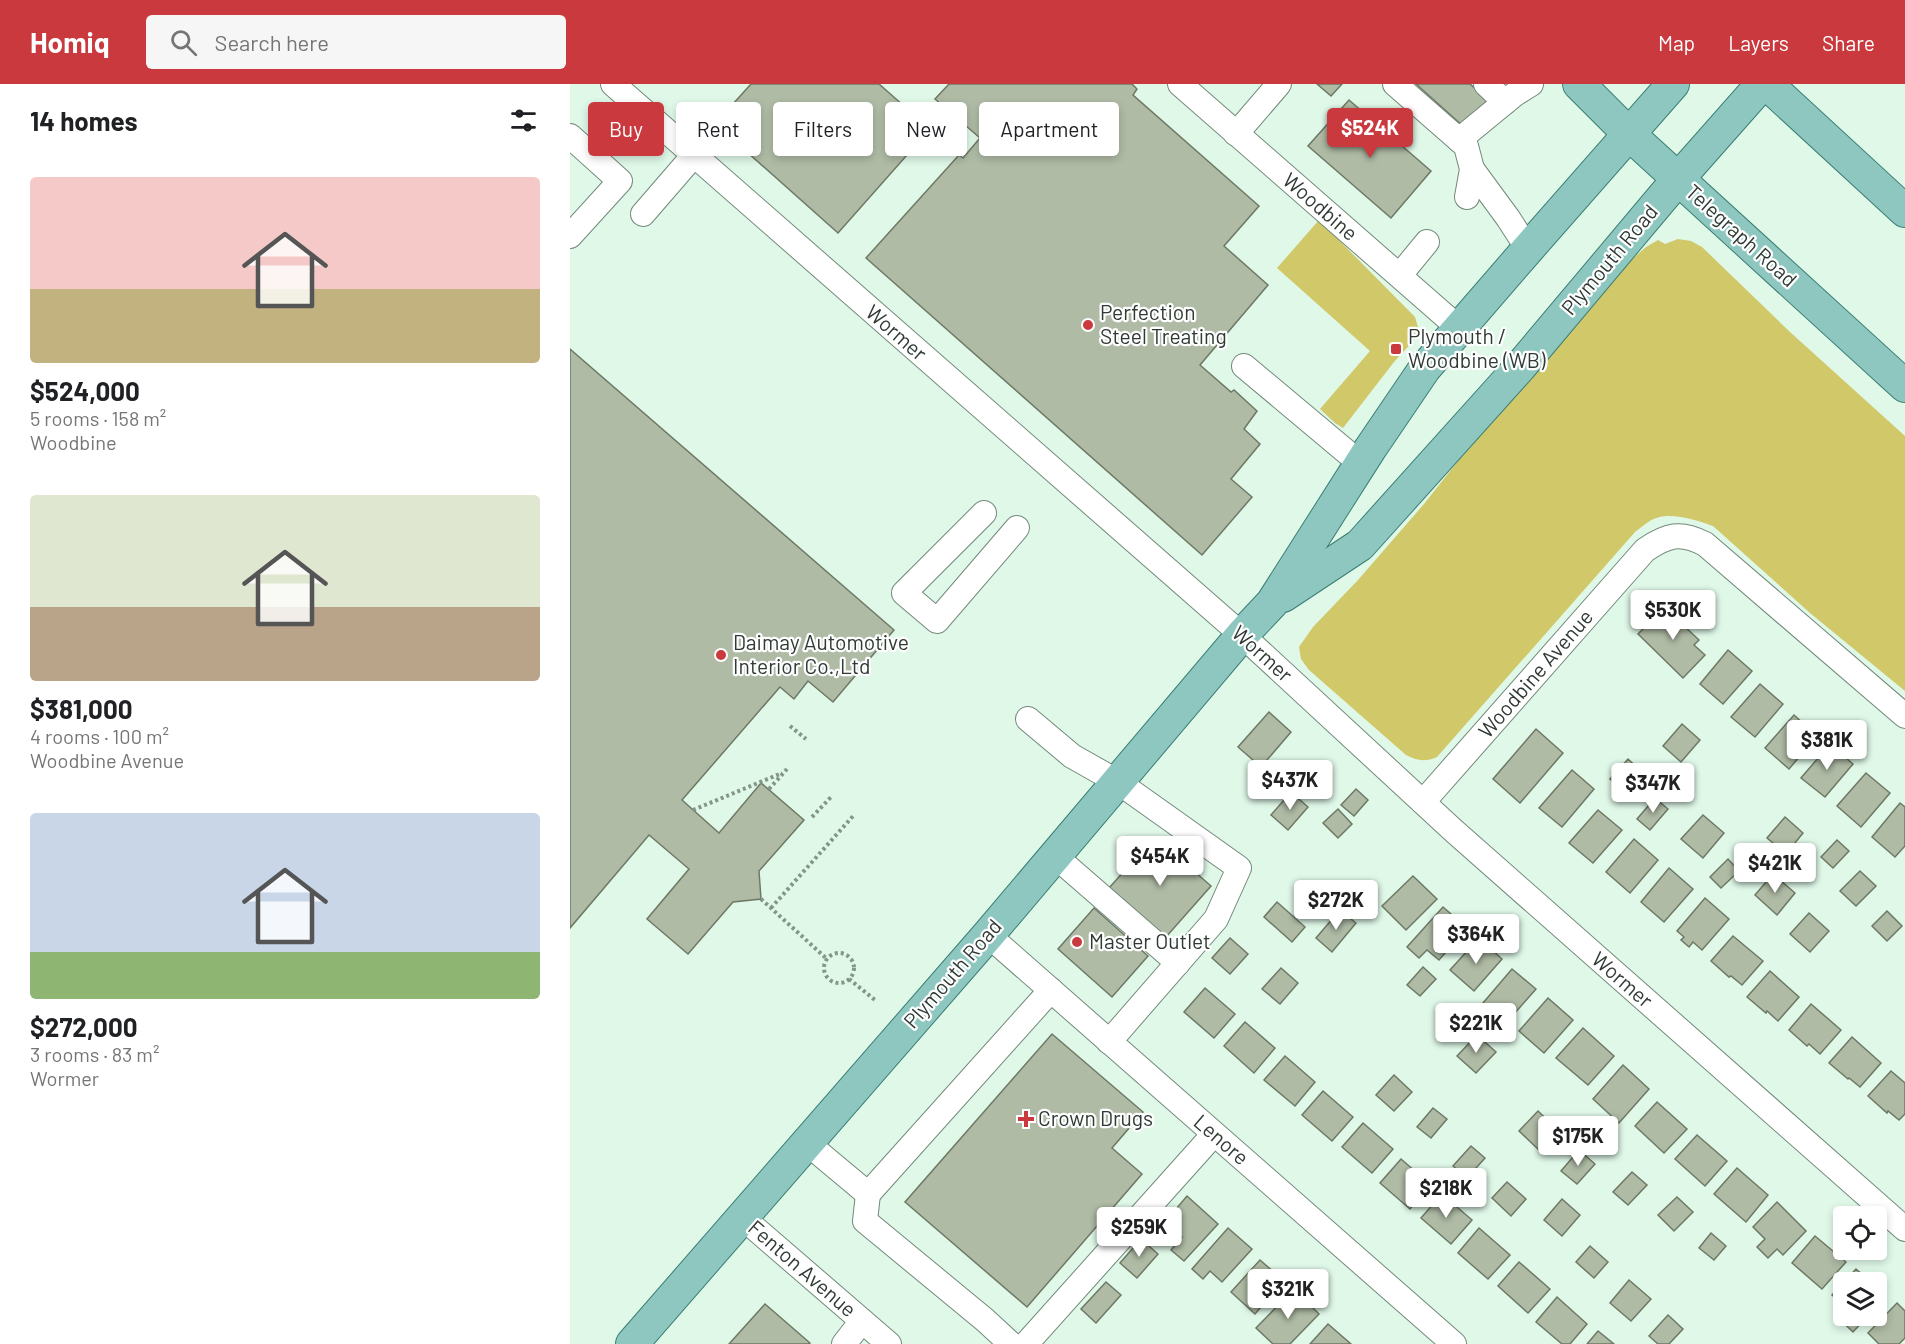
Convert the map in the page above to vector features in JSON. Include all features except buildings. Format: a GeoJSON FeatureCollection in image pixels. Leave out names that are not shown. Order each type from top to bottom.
{"type":"FeatureCollection","features":[{"type":"Feature","properties":{"kind":"main road","name":"Telegraph Road"},"geometry":{"type":"LineString","coordinates":[[1579,84],[1629,134],[1901,381]]}},
{"type":"Feature","properties":{"kind":"main road","name":"Plymouth Road"},"geometry":{"type":"LineString","coordinates":[[632,1344],[988,935],[1242,635],[1272,603],[1425,368],[1673,84]]}},
{"type":"Feature","properties":{"kind":"main road","name":"Plymouth Road"},"geometry":{"type":"LineString","coordinates":[[1272,603],[1360,545],[1520,367],[1678,178],[1762,84]]}},
{"type":"Feature","properties":{"kind":"main road"},"geometry":{"type":"LineString","coordinates":[[1767,84],[1905,211]]}},
{"type":"Feature","properties":{"kind":"street","name":"Wormer"},"geometry":{"type":"LineString","coordinates":[[613,84],[676,139]]}},
{"type":"Feature","properties":{"kind":"street","name":"Woodbine"},"geometry":{"type":"LineString","coordinates":[[1180,84],[1460,329]]}},
{"type":"Feature","properties":{"kind":"street"},"geometry":{"type":"LineString","coordinates":[[1236,134],[1279,84]]}},
{"type":"Feature","properties":{"kind":"street"},"geometry":{"type":"LineString","coordinates":[[1395,84],[1466,146],[1472,169],[1528,249]]}},
{"type":"Feature","properties":{"kind":"street"},"geometry":{"type":"LineString","coordinates":[[1486,84],[1505,102]]}},
{"type":"Feature","properties":{"kind":"street"},"geometry":{"type":"LineString","coordinates":[[1458,140],[1531,84]]}},
{"type":"Feature","properties":{"kind":"street"},"geometry":{"type":"LineString","coordinates":[[570,136],[620,181],[570,236]]}},
{"type":"Feature","properties":{"kind":"street"},"geometry":{"type":"LineString","coordinates":[[643,214],[693,156]]}},
{"type":"Feature","properties":{"kind":"street","name":"Wormer"},"geometry":{"type":"LineString","coordinates":[[695,156],[1242,635],[1454,831],[1905,1229]]}},
{"type":"Feature","properties":{"kind":"street"},"geometry":{"type":"LineString","coordinates":[[1467,197],[1472,169]]}},
{"type":"Feature","properties":{"kind":"street"},"geometry":{"type":"LineString","coordinates":[[1400,275],[1427,242]]}},
{"type":"Feature","properties":{"kind":"street"},"geometry":{"type":"LineString","coordinates":[[1244,366],[1361,464]]}},
{"type":"Feature","properties":{"kind":"street"},"geometry":{"type":"LineString","coordinates":[[984,513],[904,593],[937,621],[1017,528]]}},
{"type":"Feature","properties":{"kind":"street","name":"Woodbine Avenue"},"geometry":{"type":"LineString","coordinates":[[1424,802],[1645,550],[1660,539],[1678,535],[1705,544],[1905,716]]}},
{"type":"Feature","properties":{"kind":"street"},"geometry":{"type":"LineString","coordinates":[[1028,719],[1072,756],[1118,782],[1239,868],[1216,918],[1109,1042]]}},
{"type":"Feature","properties":{"kind":"street"},"geometry":{"type":"LineString","coordinates":[[1055,856],[1178,963]]}},
{"type":"Feature","properties":{"kind":"street","name":"Lenore"},"geometry":{"type":"LineString","coordinates":[[988,935],[1454,1344]]}},
{"type":"Feature","properties":{"kind":"street"},"geometry":{"type":"LineString","coordinates":[[1011,1344],[865,1221],[867,1194],[1051,990]]}},
{"type":"Feature","properties":{"kind":"street"},"geometry":{"type":"LineString","coordinates":[[1026,1344],[1214,1134]]}},
{"type":"Feature","properties":{"kind":"street"},"geometry":{"type":"LineString","coordinates":[[807,1143],[867,1194]]}},
{"type":"Feature","properties":{"kind":"street","name":"Fenton Avenue"},"geometry":{"type":"LineString","coordinates":[[743,1218],[889,1344]]}},
{"type":"Feature","properties":{"kind":"street"},"geometry":{"type":"LineString","coordinates":[[844,1344],[862,1321]]}},
{"type":"Feature","properties":{"kind":"path"},"geometry":{"type":"LineString","coordinates":[[790,726],[806,739]]}},
{"type":"Feature","properties":{"kind":"path"},"geometry":{"type":"LineString","coordinates":[[769,789],[787,769]]}},
{"type":"Feature","properties":{"kind":"path"},"geometry":{"type":"LineString","coordinates":[[693,810],[782,773]]}},
{"type":"Feature","properties":{"kind":"path"},"geometry":{"type":"LineString","coordinates":[[812,818],[832,796]]}},
{"type":"Feature","properties":{"kind":"path"},"geometry":{"type":"LineString","coordinates":[[771,908],[854,815]]}},
{"type":"Feature","properties":{"kind":"path"},"geometry":{"type":"LineString","coordinates":[[761,899],[827,959]]}},
{"type":"Feature","properties":{"kind":"path"},"geometry":{"type":"LineString","coordinates":[[835,953],[849,957],[854,970],[849,979],[840,983],[830,981],[824,968],[827,959],[835,953]]}},
{"type":"Feature","properties":{"kind":"path"},"geometry":{"type":"LineString","coordinates":[[849,979],[875,1000]]}},
{"type":"Feature","properties":{"kind":"shaded area"},"geometry":{"type":"Polygon","coordinates":[[[1319,220],[1415,317],[1418,327],[1416,338],[1394,362],[1343,428],[1320,409],[1370,351],[1277,268],[1319,220]]]}},
{"type":"Feature","properties":{"kind":"shaded area"},"geometry":{"type":"Polygon","coordinates":[[[1678,239],[1691,241],[1702,247],[1790,332],[1905,436],[1905,691],[1810,613],[1713,526],[1687,518],[1666,516],[1653,519],[1635,532],[1437,757],[1422,760],[1406,755],[1309,670],[1301,659],[1299,647],[1313,627],[1358,580],[1424,504],[1469,447],[1515,397],[1631,260],[1658,240],[1665,244],[1678,239]]]}},
{"type":"Feature","properties":{"kind":"place","name":"Perfection Steel Treating"},"geometry":{"type":"Point","coordinates":[1088,325]}},
{"type":"Feature","properties":{"kind":"place","name":"Plymouth / Woodbine (WB)"},"geometry":{"type":"Point","coordinates":[1396,349]}},
{"type":"Feature","properties":{"kind":"place","name":"Daimay Automotive Interior Co.,Ltd"},"geometry":{"type":"Point","coordinates":[721,655]}},
{"type":"Feature","properties":{"kind":"place","name":"Master Outlet"},"geometry":{"type":"Point","coordinates":[1077,942]}},
{"type":"Feature","properties":{"kind":"place","name":"Crown Drugs"},"geometry":{"type":"Point","coordinates":[1026,1119]}}]}
